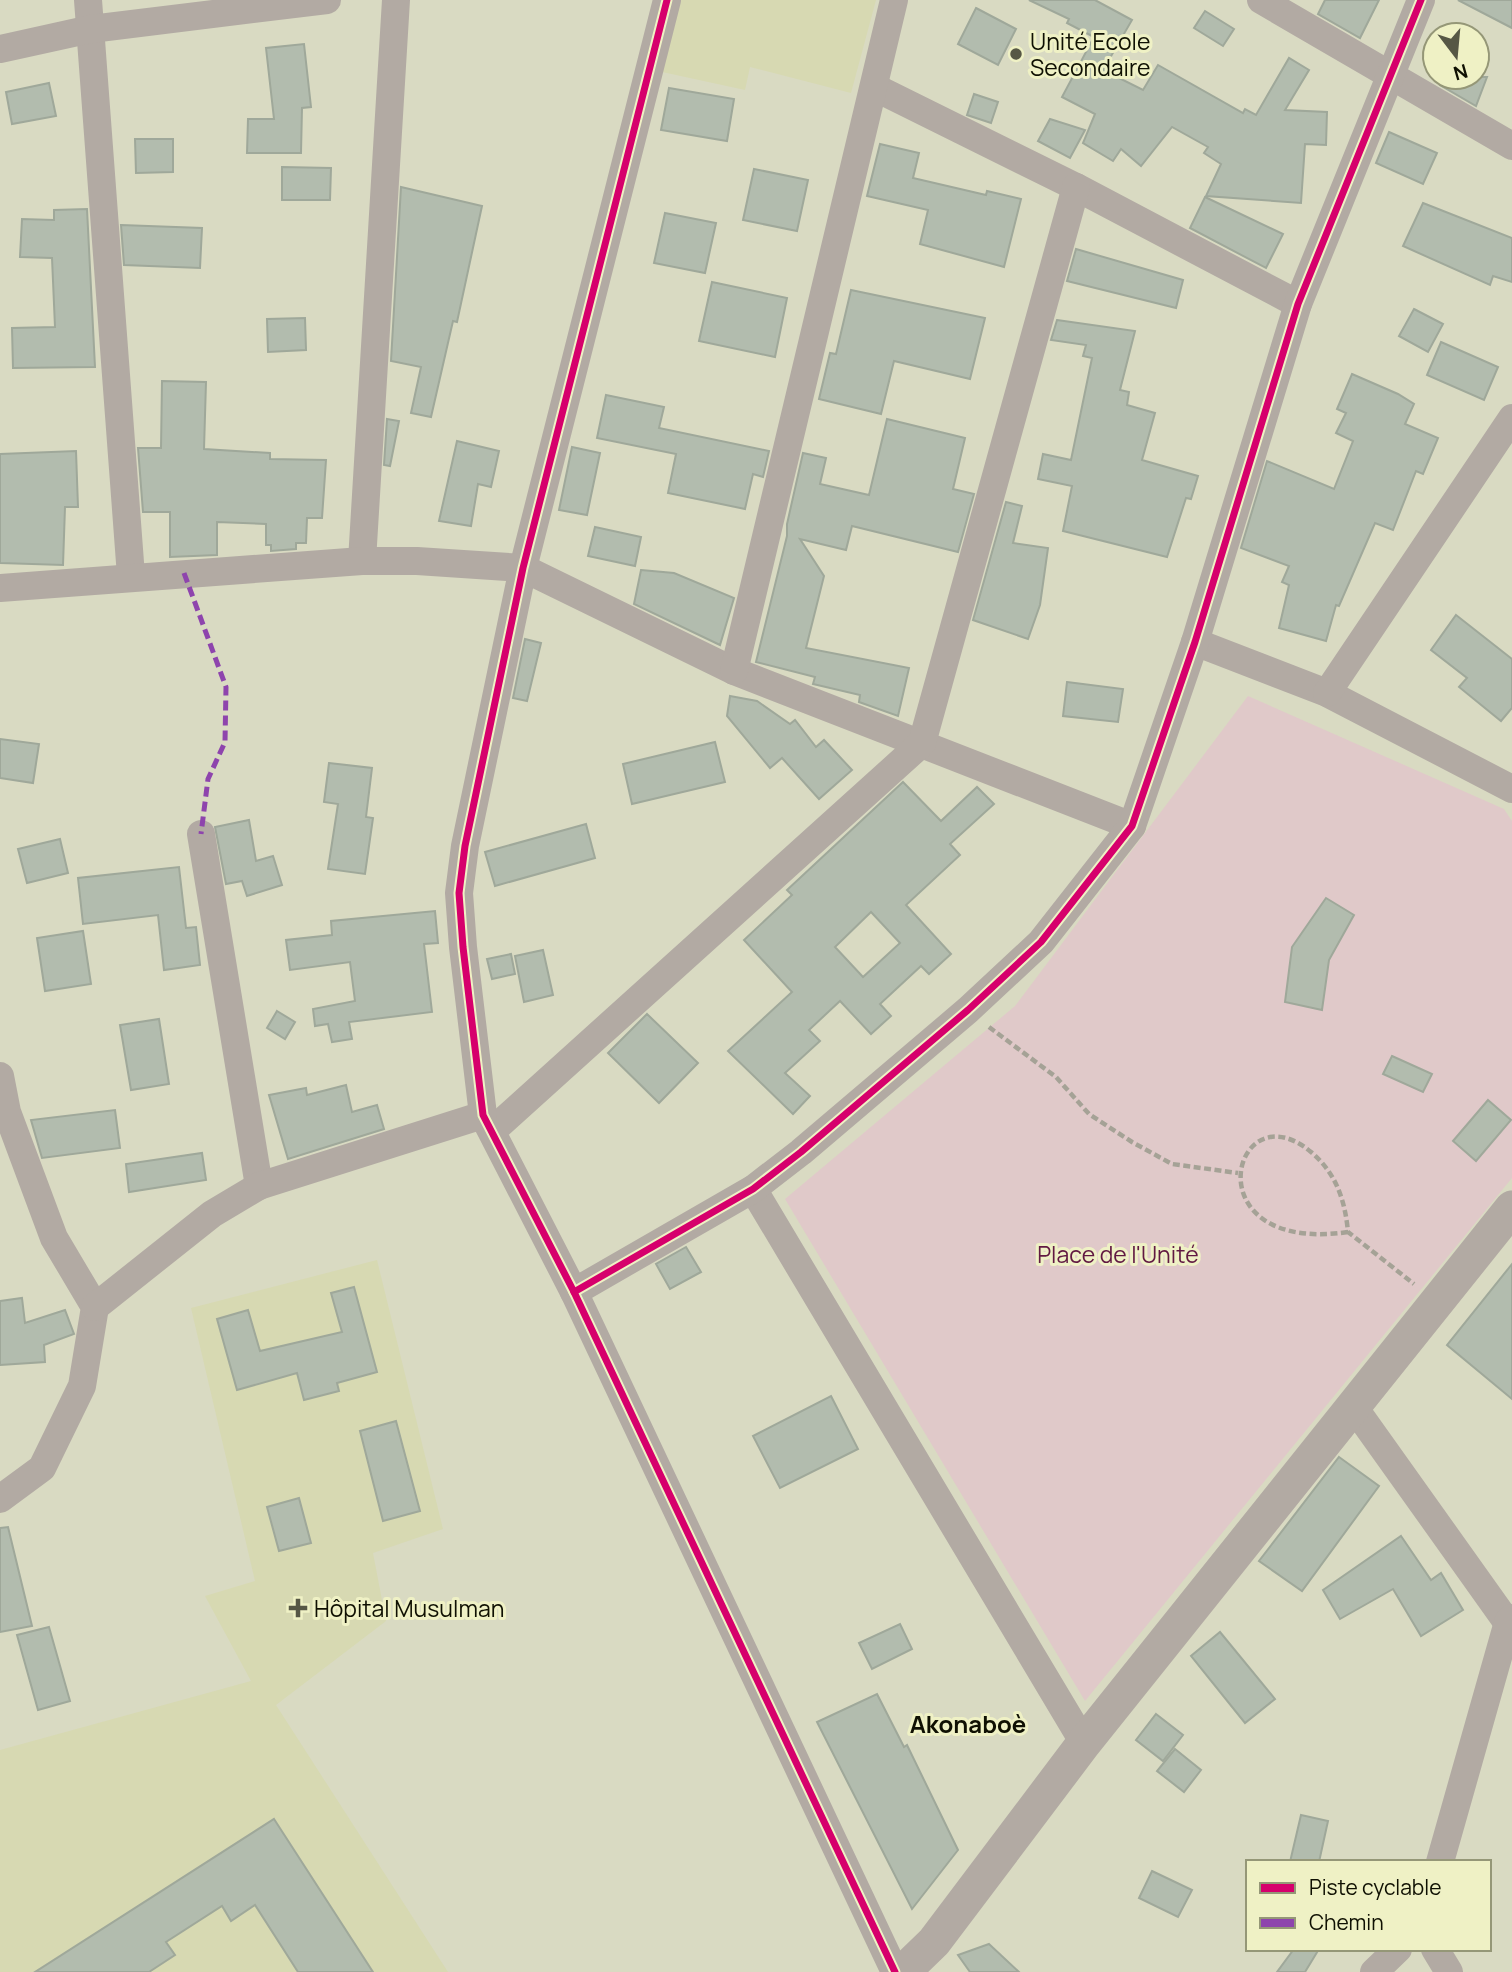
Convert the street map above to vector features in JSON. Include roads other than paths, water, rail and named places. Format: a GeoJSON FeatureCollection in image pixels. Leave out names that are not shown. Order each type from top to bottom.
{"type":"FeatureCollection","features":[{"type":"Feature","properties":{"kind":"street"},"geometry":{"type":"LineString","coordinates":[[88,0],[131,576]]}},
{"type":"Feature","properties":{"kind":"street"},"geometry":{"type":"LineString","coordinates":[[0,50],[91,29],[327,0]]}},
{"type":"Feature","properties":{"kind":"street"},"geometry":{"type":"LineString","coordinates":[[362,561],[396,0]]}},
{"type":"Feature","properties":{"kind":"street"},"geometry":{"type":"LineString","coordinates":[[667,0],[523,568],[466,846],[459,893],[463,947],[488,1123],[574,1292],[895,1972]]}},
{"type":"Feature","properties":{"kind":"street"},"geometry":{"type":"LineString","coordinates":[[734,671],[876,88],[894,0]]}},
{"type":"Feature","properties":{"kind":"street"},"geometry":{"type":"LineString","coordinates":[[1261,0],[1512,146]]}},
{"type":"Feature","properties":{"kind":"street"},"geometry":{"type":"LineString","coordinates":[[574,1292],[753,1189],[801,1152],[968,1010],[1041,942],[1132,826],[1195,642],[1298,304],[1421,0]]}},
{"type":"Feature","properties":{"kind":"street"},"geometry":{"type":"LineString","coordinates":[[876,88],[1076,187],[1298,304]]}},
{"type":"Feature","properties":{"kind":"street"},"geometry":{"type":"LineString","coordinates":[[95,1307],[212,1214],[259,1186],[488,1123],[922,743],[1076,187]]}},
{"type":"Feature","properties":{"kind":"street"},"geometry":{"type":"LineString","coordinates":[[1327,693],[1512,418]]}},
{"type":"Feature","properties":{"kind":"street"},"geometry":{"type":"LineString","coordinates":[[0,588],[131,576],[362,561],[417,561],[523,568],[734,671],[1132,826]]}},
{"type":"Feature","properties":{"kind":"street"},"geometry":{"type":"LineString","coordinates":[[1195,642],[1327,693],[1512,789]]}},
{"type":"Feature","properties":{"kind":"street"},"geometry":{"type":"LineString","coordinates":[[201,834],[259,1186]]}},
{"type":"Feature","properties":{"kind":"street"},"geometry":{"type":"LineString","coordinates":[[0,1076],[4,1113],[54,1238],[95,1307],[82,1386],[42,1468],[0,1499]]}},
{"type":"Feature","properties":{"kind":"street"},"geometry":{"type":"LineString","coordinates":[[753,1189],[1084,1743]]}},
{"type":"Feature","properties":{"kind":"street"},"geometry":{"type":"LineString","coordinates":[[903,1972],[934,1942],[1084,1743],[1512,1208]]}},
{"type":"Feature","properties":{"kind":"street"},"geometry":{"type":"LineString","coordinates":[[1353,1406],[1511,1623],[1441,1860]]}},
{"type":"Feature","properties":{"kind":"street"},"geometry":{"type":"LineString","coordinates":[[1374,1972],[1396,1951]]}},
{"type":"Feature","properties":{"kind":"street"},"geometry":{"type":"LineString","coordinates":[[1436,1951],[1449,1972]]}},
{"type":"Feature","properties":{"kind":"place","name":"Unité Ecole Secondaire"},"geometry":{"type":"Point","coordinates":[1016,54]}},
{"type":"Feature","properties":{"kind":"place","name":"Hôpital Musulman"},"geometry":{"type":"Point","coordinates":[298,1608]}},
{"type":"Feature","properties":{"kind":"district","name":"Akonaboè"},"geometry":{"type":"Point","coordinates":[968,1723]}},
{"type":"Feature","properties":{"kind":"park label","name":"Place de l'Unité"},"geometry":{"type":"Point","coordinates":[1118,1254]}}]}
